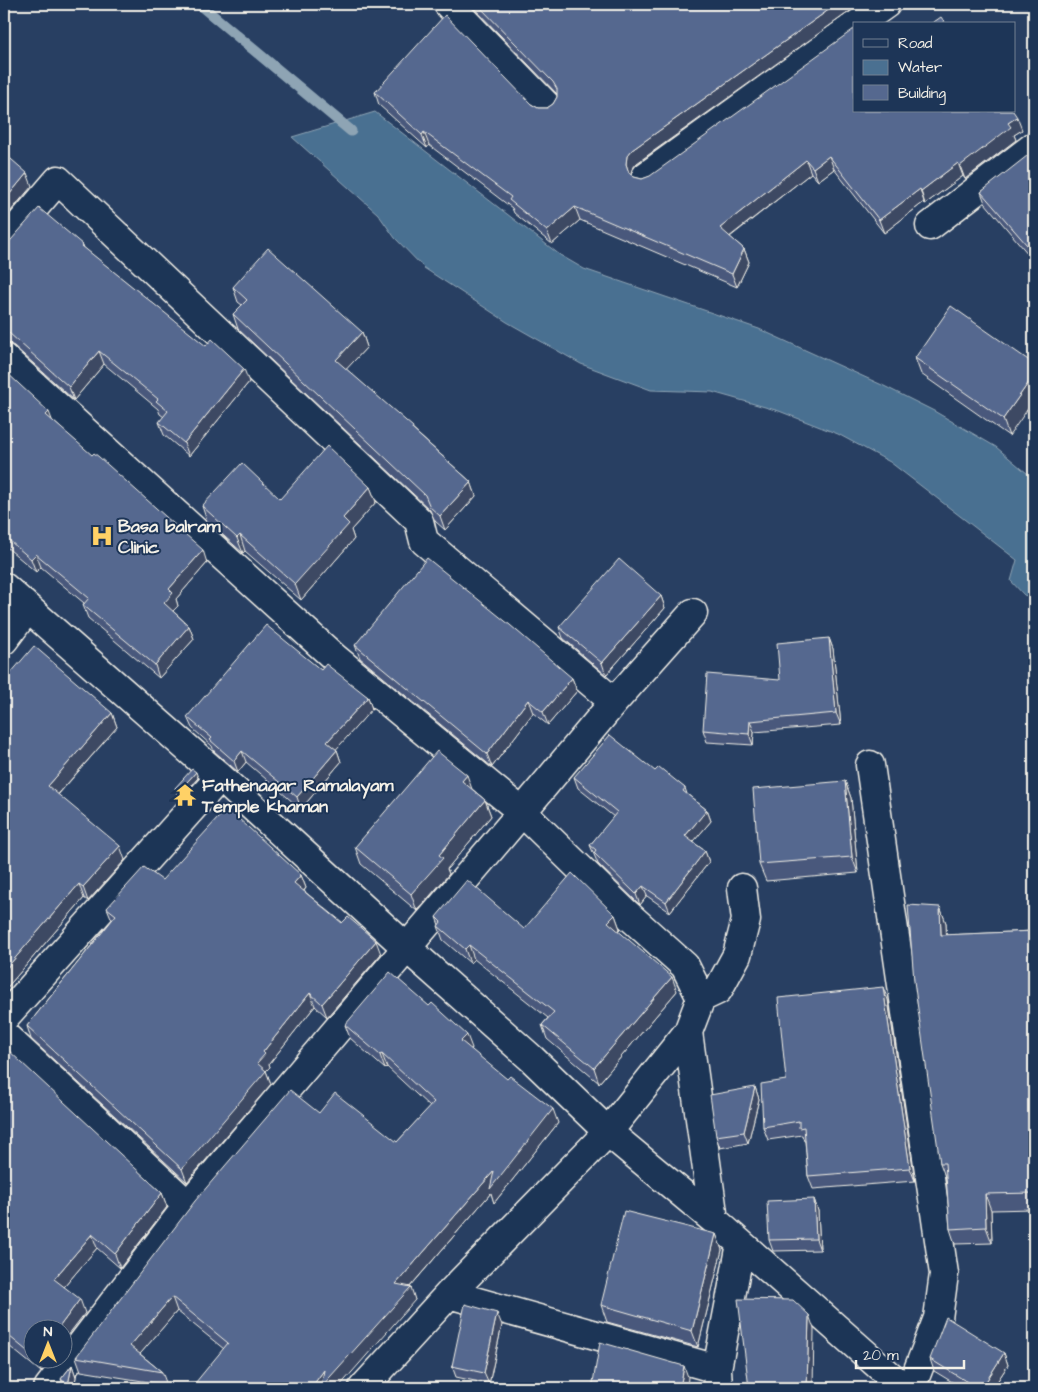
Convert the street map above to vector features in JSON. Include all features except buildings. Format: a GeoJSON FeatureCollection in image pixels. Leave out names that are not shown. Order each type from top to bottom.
{"type":"FeatureCollection","features":[{"type":"Feature","properties":{"kind":"street"},"geometry":{"type":"LineString","coordinates":[[861,22],[886,4]]}},
{"type":"Feature","properties":{"kind":"street"},"geometry":{"type":"LineString","coordinates":[[461,7],[547,106]]}},
{"type":"Feature","properties":{"kind":"street"},"geometry":{"type":"LineString","coordinates":[[646,176],[853,27]]}},
{"type":"Feature","properties":{"kind":"street"},"geometry":{"type":"LineString","coordinates":[[930,226],[1034,146]]}},
{"type":"Feature","properties":{"kind":"street"},"geometry":{"type":"LineString","coordinates":[[4,243],[58,180],[419,521],[424,541],[614,702]]}},
{"type":"Feature","properties":{"kind":"street"},"geometry":{"type":"LineString","coordinates":[[4,358],[335,658],[522,812],[626,913],[685,966],[701,998]]}},
{"type":"Feature","properties":{"kind":"street"},"geometry":{"type":"LineString","coordinates":[[4,587],[220,777],[407,948],[531,1058],[608,1132],[714,1220],[904,1388]]}},
{"type":"Feature","properties":{"kind":"street"},"geometry":{"type":"LineString","coordinates":[[4,640],[28,608]]}},
{"type":"Feature","properties":{"kind":"street"},"geometry":{"type":"LineString","coordinates":[[48,1388],[188,1205],[614,702],[693,613]]}},
{"type":"Feature","properties":{"kind":"street"},"geometry":{"type":"LineString","coordinates":[[870,765],[944,1274],[938,1318],[911,1388]]}},
{"type":"Feature","properties":{"kind":"street"},"geometry":{"type":"LineString","coordinates":[[4,1018],[220,777]]}},
{"type":"Feature","properties":{"kind":"street"},"geometry":{"type":"LineString","coordinates":[[363,1388],[449,1294],[608,1132],[688,1032],[701,998],[718,990],[736,955],[746,920],[742,888]]}},
{"type":"Feature","properties":{"kind":"street"},"geometry":{"type":"LineString","coordinates":[[688,1032],[714,1220]]}},
{"type":"Feature","properties":{"kind":"street"},"geometry":{"type":"LineString","coordinates":[[4,1035],[188,1205]]}},
{"type":"Feature","properties":{"kind":"street"},"geometry":{"type":"LineString","coordinates":[[449,1294],[717,1379],[740,1244]]}},
{"type":"Feature","properties":{"kind":"water"},"geometry":{"type":"Polygon","coordinates":[[[375,112],[560,255],[584,269],[759,329],[882,385],[934,411],[996,447],[1034,479],[1034,599],[1024,595],[1011,581],[1017,560],[890,462],[838,434],[779,411],[712,392],[651,390],[581,364],[507,322],[424,268],[395,238],[378,214],[292,137],[375,112]]]}},
{"type":"Feature","properties":{"kind":"waterway"},"geometry":{"type":"LineString","coordinates":[[199,4],[351,131]]}},
{"type":"Feature","properties":{"kind":"place","name":"Basa balram Clinic"},"geometry":{"type":"Point","coordinates":[102,536]}},
{"type":"Feature","properties":{"kind":"place","name":"Fathenagar Ramalayam Temple khaman"},"geometry":{"type":"Point","coordinates":[185,795]}}]}
